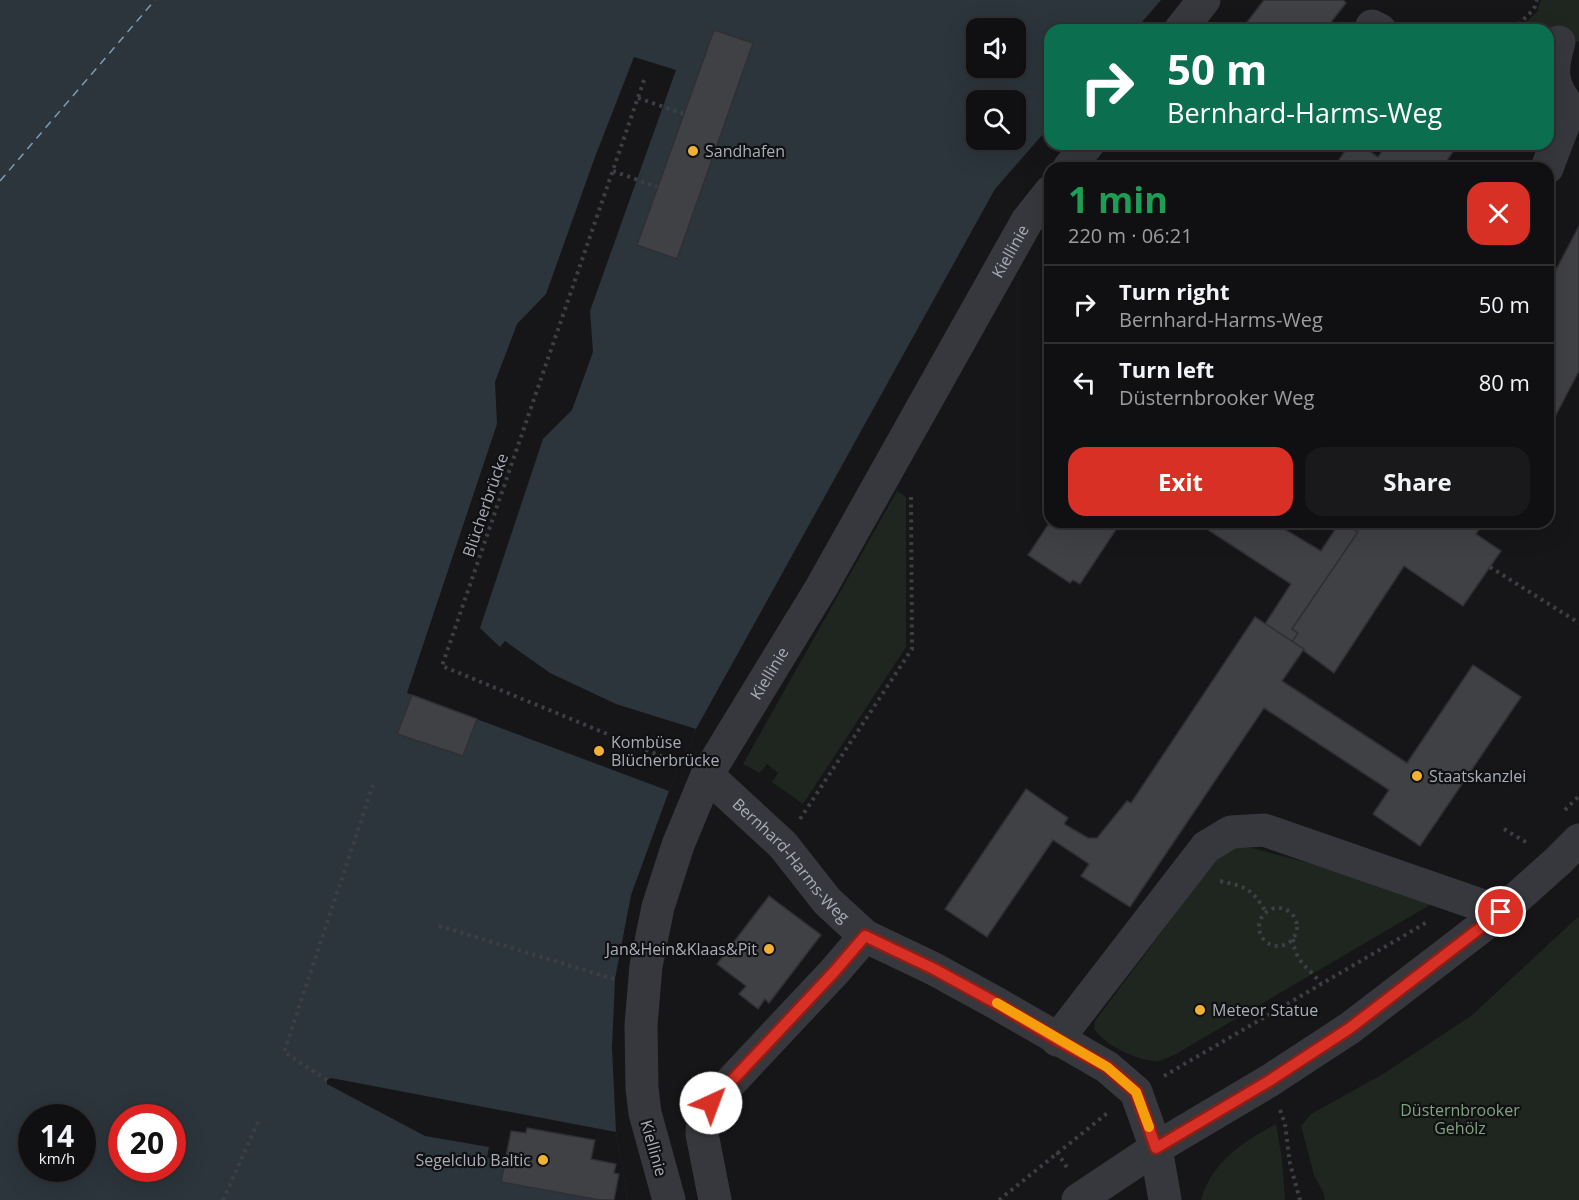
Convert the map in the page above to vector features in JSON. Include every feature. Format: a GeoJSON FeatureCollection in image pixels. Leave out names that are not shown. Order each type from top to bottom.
{"type":"FeatureCollection","features":[{"type":"Feature","properties":{"kind":"street"},"geometry":{"type":"LineString","coordinates":[[1185,24],[1204,0]]}},
{"type":"Feature","properties":{"kind":"street"},"geometry":{"type":"LineString","coordinates":[[1554,60],[1559,42]]}},
{"type":"Feature","properties":{"kind":"street"},"geometry":{"type":"LineString","coordinates":[[1554,81],[1559,96],[1566,106],[1554,143]]}},
{"type":"Feature","properties":{"kind":"street"},"geometry":{"type":"LineString","coordinates":[[1074,162],[1083,150]]}},
{"type":"Feature","properties":{"kind":"street","name":"Kiellinie"},"geometry":{"type":"LineString","coordinates":[[669,1200],[645,1113],[642,1088],[641,1025],[645,978],[657,908],[678,845],[707,775],[821,588],[1027,221],[1044,200]]}},
{"type":"Feature","properties":{"kind":"street","name":"Bernhard-Harms-Weg"},"geometry":{"type":"LineString","coordinates":[[707,775],[783,845],[827,901],[865,936],[934,969],[996,1003],[1107,1067],[1136,1092],[1156,1148],[1165,1200]]}},
{"type":"Feature","properties":{"kind":"street"},"geometry":{"type":"LineString","coordinates":[[1077,1200],[1156,1148],[1269,1081],[1350,1028],[1501,912],[1558,861],[1571,826]]}},
{"type":"Feature","properties":{"kind":"street"},"geometry":{"type":"LineString","coordinates":[[1058,1040],[1206,847],[1231,832],[1263,830],[1501,912]]}},
{"type":"Feature","properties":{"kind":"street"},"geometry":{"type":"LineString","coordinates":[[715,1200],[702,1134],[703,1119],[711,1103],[865,936]]}},
{"type":"Feature","properties":{"kind":"path"},"geometry":{"type":"LineString","coordinates":[[1519,24],[1534,9],[1537,0]]}},
{"type":"Feature","properties":{"kind":"path","name":"Blücherbrücke"},"geometry":{"type":"LineString","coordinates":[[645,80],[442,666],[707,775]]}},
{"type":"Feature","properties":{"kind":"path"},"geometry":{"type":"LineString","coordinates":[[638,98],[684,114]]}},
{"type":"Feature","properties":{"kind":"path"},"geometry":{"type":"LineString","coordinates":[[613,171],[657,188]]}},
{"type":"Feature","properties":{"kind":"path"},"geometry":{"type":"LineString","coordinates":[[783,845],[912,649],[910,490],[893,461]]}},
{"type":"Feature","properties":{"kind":"path"},"geometry":{"type":"LineString","coordinates":[[1490,567],[1579,623]]}},
{"type":"Feature","properties":{"kind":"path"},"geometry":{"type":"LineString","coordinates":[[327,1080],[284,1052],[373,785]]}},
{"type":"Feature","properties":{"kind":"path"},"geometry":{"type":"LineString","coordinates":[[1571,826],[1579,796]]}},
{"type":"Feature","properties":{"kind":"path"},"geometry":{"type":"LineString","coordinates":[[1523,852],[1531,845]]}},
{"type":"Feature","properties":{"kind":"path"},"geometry":{"type":"LineString","coordinates":[[1193,866],[1221,882],[1246,887],[1254,893],[1266,912]]}},
{"type":"Feature","properties":{"kind":"path"},"geometry":{"type":"LineString","coordinates":[[999,1200],[1136,1092],[1466,899]]}},
{"type":"Feature","properties":{"kind":"path"},"geometry":{"type":"LineString","coordinates":[[1278,907],[1291,912],[1297,923],[1297,930],[1293,939],[1286,945],[1268,944],[1263,940],[1259,922],[1266,912],[1278,907]]}},
{"type":"Feature","properties":{"kind":"path"},"geometry":{"type":"LineString","coordinates":[[439,926],[615,979]]}},
{"type":"Feature","properties":{"kind":"path"},"geometry":{"type":"LineString","coordinates":[[1293,939],[1294,952],[1299,960],[1311,969],[1322,984]]}},
{"type":"Feature","properties":{"kind":"path"},"geometry":{"type":"LineString","coordinates":[[222,1200],[258,1122]]}},
{"type":"Feature","properties":{"kind":"path"},"geometry":{"type":"LineString","coordinates":[[1285,1124],[1290,1164],[1300,1200]]}},
{"type":"Feature","properties":{"kind":"green space"},"geometry":{"type":"Polygon","coordinates":[[[1541,0],[1579,0],[1579,42],[1554,34],[1554,24],[1524,24],[1537,12],[1541,0]]]}},
{"type":"Feature","properties":{"kind":"green space"},"geometry":{"type":"Polygon","coordinates":[[[897,491],[906,497],[906,647],[803,804],[772,782],[778,773],[767,764],[760,773],[743,764],[897,491]]]}},
{"type":"Feature","properties":{"kind":"green space"},"geometry":{"type":"Polygon","coordinates":[[[1237,844],[1442,898],[1176,1054],[1153,1061],[1129,1054],[1113,1046],[1094,1029],[1095,1021],[1221,853],[1237,844]]]}},
{"type":"Feature","properties":{"kind":"green space","name":"Düsternbrooker Gehölz"},"geometry":{"type":"Polygon","coordinates":[[[1579,916],[1579,1200],[1325,1200],[1314,1175],[1301,1126],[1311,1114],[1383,1074],[1471,1016],[1579,916]]]}},
{"type":"Feature","properties":{"kind":"green space"},"geometry":{"type":"Polygon","coordinates":[[[1276,1124],[1282,1159],[1285,1200],[1201,1200],[1213,1174],[1230,1154],[1276,1124]]]}},
{"type":"Feature","properties":{"kind":"shaded area"},"geometry":{"type":"Polygon","coordinates":[[[0,0],[1161,0],[1140,24],[1044,24],[1044,133],[995,189],[696,729],[669,791],[631,895],[615,979],[612,1048],[616,1132],[628,1200],[0,1200],[0,0]]]}},
{"type":"Feature","properties":{"kind":"pier"},"geometry":{"type":"Polygon","coordinates":[[[634,57],[676,70],[590,311],[593,352],[572,410],[543,439],[480,628],[500,647],[505,641],[550,673],[616,704],[696,729],[669,791],[407,693],[497,424],[495,382],[517,324],[546,294],[634,57]]]}},
{"type":"Feature","properties":{"kind":"pier"},"geometry":{"type":"Polygon","coordinates":[[[331,1078],[616,1132],[628,1200],[600,1200],[501,1182],[505,1163],[487,1157],[489,1147],[425,1136],[327,1084],[327,1080],[331,1078]]]}},
{"type":"Feature","properties":{"kind":"building"},"geometry":{"type":"Polygon","coordinates":[[[1264,0],[1343,0],[1346,3],[1330,24],[1246,24],[1264,0]]]}},
{"type":"Feature","properties":{"kind":"building","name":"Sandhafen"},"geometry":{"type":"Polygon","coordinates":[[[714,30],[753,43],[677,259],[637,245],[714,30]]]}},
{"type":"Feature","properties":{"kind":"building"},"geometry":{"type":"Polygon","coordinates":[[[1346,150],[1368,150],[1378,157],[1383,150],[1454,150],[1446,162],[1337,162],[1346,150]]]}},
{"type":"Feature","properties":{"kind":"building"},"geometry":{"type":"Polygon","coordinates":[[[1579,226],[1579,371],[1554,419],[1554,274],[1579,226]]]}},
{"type":"Feature","properties":{"kind":"building"},"geometry":{"type":"Polygon","coordinates":[[[1046,528],[1117,528],[1080,584],[1073,580],[1070,583],[1028,555],[1046,528]]]}},
{"type":"Feature","properties":{"kind":"building"},"geometry":{"type":"Polygon","coordinates":[[[1205,528],[1282,528],[1321,551],[1336,528],[1352,528],[1358,532],[1292,629],[1298,633],[1292,642],[1265,624],[1291,584],[1205,528]]]}},
{"type":"Feature","properties":{"kind":"building"},"geometry":{"type":"Polygon","coordinates":[[[1352,528],[1480,528],[1476,534],[1501,551],[1463,606],[1404,566],[1334,673],[1292,642],[1298,633],[1292,629],[1358,532],[1352,528]]]}},
{"type":"Feature","properties":{"kind":"building","name":"Staatskanzlei"},"geometry":{"type":"Polygon","coordinates":[[[1255,617],[1304,649],[1282,681],[1407,763],[1473,665],[1521,697],[1420,846],[1373,814],[1389,790],[1264,708],[1130,907],[1081,876],[1089,864],[1053,840],[987,937],[945,909],[1026,789],[1068,818],[1064,824],[1088,838],[1097,838],[1127,801],[1131,803],[1255,617]]]}},
{"type":"Feature","properties":{"kind":"building"},"geometry":{"type":"Polygon","coordinates":[[[412,695],[477,719],[463,756],[397,734],[412,695]]]}},
{"type":"Feature","properties":{"kind":"building","name":"Jan&Hein&Klaas&Pit"},"geometry":{"type":"Polygon","coordinates":[[[769,896],[821,935],[769,1003],[765,999],[758,1009],[739,994],[746,986],[717,964],[769,896]]]}},
{"type":"Feature","properties":{"kind":"building"},"geometry":{"type":"Polygon","coordinates":[[[527,1128],[595,1140],[591,1159],[616,1164],[614,1173],[619,1174],[614,1200],[600,1200],[501,1182],[511,1131],[526,1133],[527,1128]]]}},
{"type":"Feature","properties":{"kind":"ferry route"},"geometry":{"type":"LineString","coordinates":[[0,181],[155,0]]}},
{"type":"Feature","properties":{"kind":"slow traffic"},"geometry":{"type":"LineString","coordinates":[[997,1003],[1107,1067],[1136,1092],[1149,1127]]}},
{"type":"Feature","properties":{"kind":"place","name":"Sandhafen"},"geometry":{"type":"Point","coordinates":[693,151]}},
{"type":"Feature","properties":{"kind":"place","name":"Kombüse Blücherbrücke"},"geometry":{"type":"Point","coordinates":[599,751]}},
{"type":"Feature","properties":{"kind":"place","name":"Staatskanzlei"},"geometry":{"type":"Point","coordinates":[1417,776]}},
{"type":"Feature","properties":{"kind":"place","name":"Jan&Hein&Klaas&Pit"},"geometry":{"type":"Point","coordinates":[769,949]}},
{"type":"Feature","properties":{"kind":"place","name":"Meteor Statue"},"geometry":{"type":"Point","coordinates":[1200,1010]}},
{"type":"Feature","properties":{"kind":"place","name":"Segelclub Baltic"},"geometry":{"type":"Point","coordinates":[543,1160]}},
{"type":"Feature","properties":{"kind":"route"},"geometry":{"type":"LineString","coordinates":[[711,1103],[865,936],[934,969],[1107,1067],[1136,1092],[1156,1148],[1269,1081],[1350,1028],[1501,912]]}}]}
